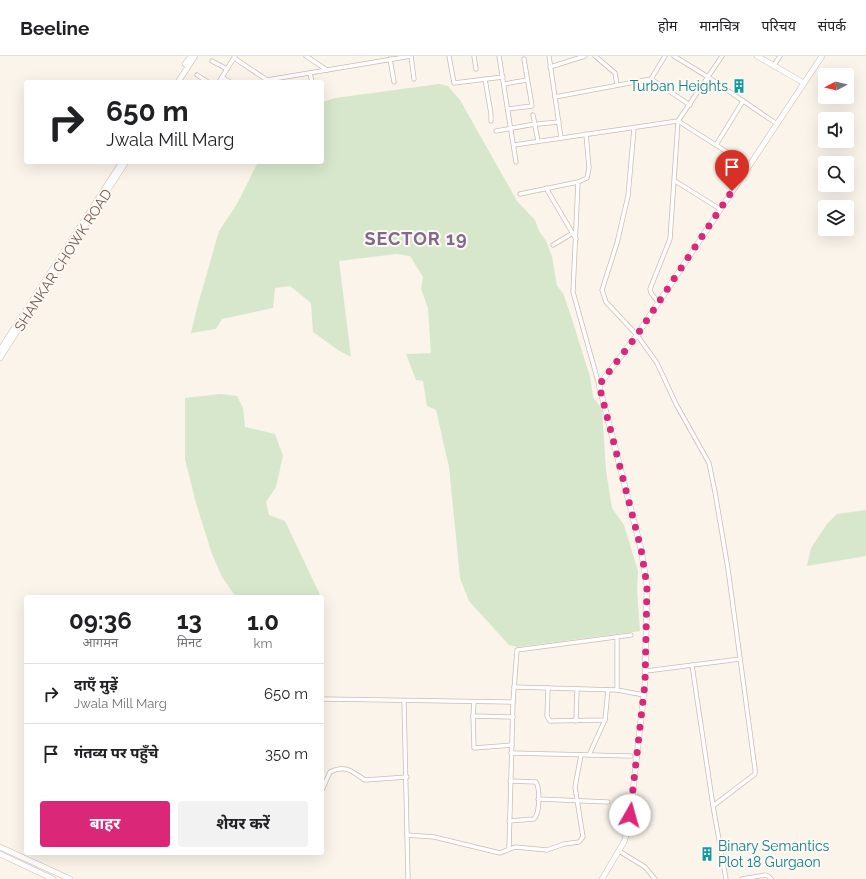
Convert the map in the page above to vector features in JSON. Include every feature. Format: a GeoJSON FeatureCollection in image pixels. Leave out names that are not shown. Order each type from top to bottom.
{"type":"FeatureCollection","features":[{"type":"Feature","properties":{"kind":"street"},"geometry":{"type":"LineString","coordinates":[[175,80],[191,56]]}},
{"type":"Feature","properties":{"kind":"street"},"geometry":{"type":"LineString","coordinates":[[179,80],[195,56]]}},
{"type":"Feature","properties":{"kind":"street"},"geometry":{"type":"LineString","coordinates":[[306,56],[327,70]]}},
{"type":"Feature","properties":{"kind":"street"},"geometry":{"type":"LineString","coordinates":[[220,80],[235,57],[264,79],[277,80],[397,57],[411,56],[414,79]]}},
{"type":"Feature","properties":{"kind":"street"},"geometry":{"type":"LineString","coordinates":[[449,56],[454,83],[503,77]]}},
{"type":"Feature","properties":{"kind":"street"},"geometry":{"type":"LineString","coordinates":[[474,56],[476,69]]}},
{"type":"Feature","properties":{"kind":"street"},"geometry":{"type":"LineString","coordinates":[[499,56],[516,162]]}},
{"type":"Feature","properties":{"kind":"street"},"geometry":{"type":"LineString","coordinates":[[548,56],[561,138]]}},
{"type":"Feature","properties":{"kind":"street"},"geometry":{"type":"LineString","coordinates":[[550,67],[585,56]]}},
{"type":"Feature","properties":{"kind":"street"},"geometry":{"type":"LineString","coordinates":[[595,56],[616,73],[617,85]]}},
{"type":"Feature","properties":{"kind":"street"},"geometry":{"type":"LineString","coordinates":[[651,79],[664,56]]}},
{"type":"Feature","properties":{"kind":"street"},"geometry":{"type":"LineString","coordinates":[[674,56],[708,77],[777,124]]}},
{"type":"Feature","properties":{"kind":"street"},"geometry":{"type":"LineString","coordinates":[[658,302],[651,293],[650,289],[670,239],[678,121],[722,56]]}},
{"type":"Feature","properties":{"kind":"street"},"geometry":{"type":"LineString","coordinates":[[757,56],[804,83]]}},
{"type":"Feature","properties":{"kind":"street"},"geometry":{"type":"LineString","coordinates":[[774,65],[780,56]]}},
{"type":"Feature","properties":{"kind":"street"},"geometry":{"type":"LineString","coordinates":[[599,385],[637,335],[822,56]]}},
{"type":"Feature","properties":{"kind":"street"},"geometry":{"type":"LineString","coordinates":[[390,59],[394,82]]}},
{"type":"Feature","properties":{"kind":"street"},"geometry":{"type":"LineString","coordinates":[[508,109],[532,106],[524,59]]}},
{"type":"Feature","properties":{"kind":"street"},"geometry":{"type":"LineString","coordinates":[[212,61],[227,69]]}},
{"type":"Feature","properties":{"kind":"street"},"geometry":{"type":"LineString","coordinates":[[310,73],[312,80]]}},
{"type":"Feature","properties":{"kind":"street"},"geometry":{"type":"LineString","coordinates":[[197,75],[205,80]]}},
{"type":"Feature","properties":{"kind":"street"},"geometry":{"type":"LineString","coordinates":[[222,77],[227,80]]}},
{"type":"Feature","properties":{"kind":"street"},"geometry":{"type":"LineString","coordinates":[[485,79],[491,121]]}},
{"type":"Feature","properties":{"kind":"street"},"geometry":{"type":"LineString","coordinates":[[555,97],[651,79],[690,104]]}},
{"type":"Feature","properties":{"kind":"street"},"geometry":{"type":"LineString","coordinates":[[504,84],[527,80]]}},
{"type":"Feature","properties":{"kind":"street"},"geometry":{"type":"LineString","coordinates":[[716,145],[743,101]]}},
{"type":"Feature","properties":{"kind":"street"},"geometry":{"type":"LineString","coordinates":[[533,115],[537,124],[538,141]]}},
{"type":"Feature","properties":{"kind":"street"},"geometry":{"type":"LineString","coordinates":[[514,145],[678,121],[749,166]]}},
{"type":"Feature","properties":{"kind":"street"},"geometry":{"type":"LineString","coordinates":[[496,130],[559,122]]}},
{"type":"Feature","properties":{"kind":"street"},"geometry":{"type":"LineString","coordinates":[[634,128],[628,196],[617,243],[602,290],[606,302],[637,335],[658,363],[676,404],[709,463],[720,516],[756,772],[713,806]]}},
{"type":"Feature","properties":{"kind":"street"},"geometry":{"type":"LineString","coordinates":[[520,194],[578,182],[587,178],[589,174],[586,134]]}},
{"type":"Feature","properties":{"kind":"street","name":"SHANKAR CHOWK ROAD"},"geometry":{"type":"LineString","coordinates":[[0,350],[121,164]]}},
{"type":"Feature","properties":{"kind":"street","name":"SHANKAR CHOWK ROAD"},"geometry":{"type":"LineString","coordinates":[[0,358],[125,164]]}},
{"type":"Feature","properties":{"kind":"street"},"geometry":{"type":"LineString","coordinates":[[675,181],[720,209]]}},
{"type":"Feature","properties":{"kind":"street"},"geometry":{"type":"LineString","coordinates":[[578,182],[573,292],[599,385],[644,568],[648,611],[644,695],[629,826],[619,851],[602,879]]}},
{"type":"Feature","properties":{"kind":"street"},"geometry":{"type":"LineString","coordinates":[[546,188],[576,239]]}},
{"type":"Feature","properties":{"kind":"street"},"geometry":{"type":"LineString","coordinates":[[553,245],[573,233]]}},
{"type":"Feature","properties":{"kind":"street"},"geometry":{"type":"LineString","coordinates":[[509,849],[515,653],[519,648],[631,635]]}},
{"type":"Feature","properties":{"kind":"street"},"geometry":{"type":"LineString","coordinates":[[617,637],[617,690]]}},
{"type":"Feature","properties":{"kind":"street"},"geometry":{"type":"LineString","coordinates":[[646,671],[740,659]]}},
{"type":"Feature","properties":{"kind":"street"},"geometry":{"type":"LineString","coordinates":[[692,665],[713,806],[726,879]]}},
{"type":"Feature","properties":{"kind":"street"},"geometry":{"type":"LineString","coordinates":[[514,687],[617,690],[644,695]]}},
{"type":"Feature","properties":{"kind":"street"},"geometry":{"type":"LineString","coordinates":[[548,688],[548,720],[605,720]]}},
{"type":"Feature","properties":{"kind":"street"},"geometry":{"type":"LineString","coordinates":[[576,721],[577,689]]}},
{"type":"Feature","properties":{"kind":"street"},"geometry":{"type":"LineString","coordinates":[[589,755],[605,720],[608,690]]}},
{"type":"Feature","properties":{"kind":"street"},"geometry":{"type":"LineString","coordinates":[[324,699],[513,702]]}},
{"type":"Feature","properties":{"kind":"street"},"geometry":{"type":"LineString","coordinates":[[404,701],[407,777],[408,879]]}},
{"type":"Feature","properties":{"kind":"street"},"geometry":{"type":"LineString","coordinates":[[474,702],[474,748],[512,746]]}},
{"type":"Feature","properties":{"kind":"street"},"geometry":{"type":"LineString","coordinates":[[473,716],[513,717]]}},
{"type":"Feature","properties":{"kind":"street"},"geometry":{"type":"LineString","coordinates":[[511,753],[631,756]]}},
{"type":"Feature","properties":{"kind":"street"},"geometry":{"type":"LineString","coordinates":[[408,835],[442,838],[500,854],[515,847],[547,850],[582,840],[575,787],[581,755]]}},
{"type":"Feature","properties":{"kind":"street"},"geometry":{"type":"LineString","coordinates":[[324,786],[330,772],[342,769],[356,773],[364,780],[407,777]]}},
{"type":"Feature","properties":{"kind":"street"},"geometry":{"type":"LineString","coordinates":[[509,821],[536,818],[538,799],[538,787],[536,782],[510,780]]}},
{"type":"Feature","properties":{"kind":"street"},"geometry":{"type":"LineString","coordinates":[[538,799],[608,802]]}},
{"type":"Feature","properties":{"kind":"street"},"geometry":{"type":"LineString","coordinates":[[0,847],[70,879]]}},
{"type":"Feature","properties":{"kind":"street"},"geometry":{"type":"LineString","coordinates":[[619,851],[645,868],[655,879]]}},
{"type":"Feature","properties":{"kind":"street"},"geometry":{"type":"LineString","coordinates":[[0,854],[53,879]]}},
{"type":"Feature","properties":{"kind":"street"},"geometry":{"type":"LineString","coordinates":[[742,879],[765,875],[771,879]]}},
{"type":"Feature","properties":{"kind":"green space"},"geometry":{"type":"Polygon","coordinates":[[[439,84],[448,86],[460,100],[517,201],[535,220],[552,256],[557,286],[563,293],[570,313],[590,377],[593,397],[602,409],[606,471],[612,508],[624,525],[638,571],[637,590],[640,631],[517,647],[509,645],[469,601],[460,578],[449,467],[436,410],[427,406],[423,381],[416,380],[406,354],[431,353],[428,308],[421,289],[423,277],[410,256],[396,254],[339,261],[351,357],[338,350],[313,332],[311,303],[290,286],[275,288],[273,308],[222,319],[216,329],[191,333],[219,231],[237,204],[257,164],[324,164],[324,101],[335,98],[439,84]]]}},
{"type":"Feature","properties":{"kind":"green space"},"geometry":{"type":"Polygon","coordinates":[[[221,394],[237,396],[243,408],[245,427],[275,434],[283,456],[276,487],[266,502],[269,515],[285,521],[320,595],[235,595],[222,577],[212,554],[196,503],[185,459],[185,398],[221,394]]]}},
{"type":"Feature","properties":{"kind":"green space"},"geometry":{"type":"Polygon","coordinates":[[[866,510],[866,556],[807,566],[811,548],[827,524],[837,514],[866,510]]]}},
{"type":"Feature","properties":{"kind":"place","name":"Turban Heights"},"geometry":{"type":"Point","coordinates":[739,86]}},
{"type":"Feature","properties":{"kind":"place","name":"Binary Semantics Plot 18 Gurgaon"},"geometry":{"type":"Point","coordinates":[707,854]}},
{"type":"Feature","properties":{"kind":"district","name":"SECTOR 19"},"geometry":{"type":"Point","coordinates":[416,239]}},
{"type":"Feature","properties":{"kind":"route"},"geometry":{"type":"LineString","coordinates":[[630,815],[638,757],[647,659],[647,586],[641,549],[599,385],[637,335],[710,222],[732,191]]}}]}
